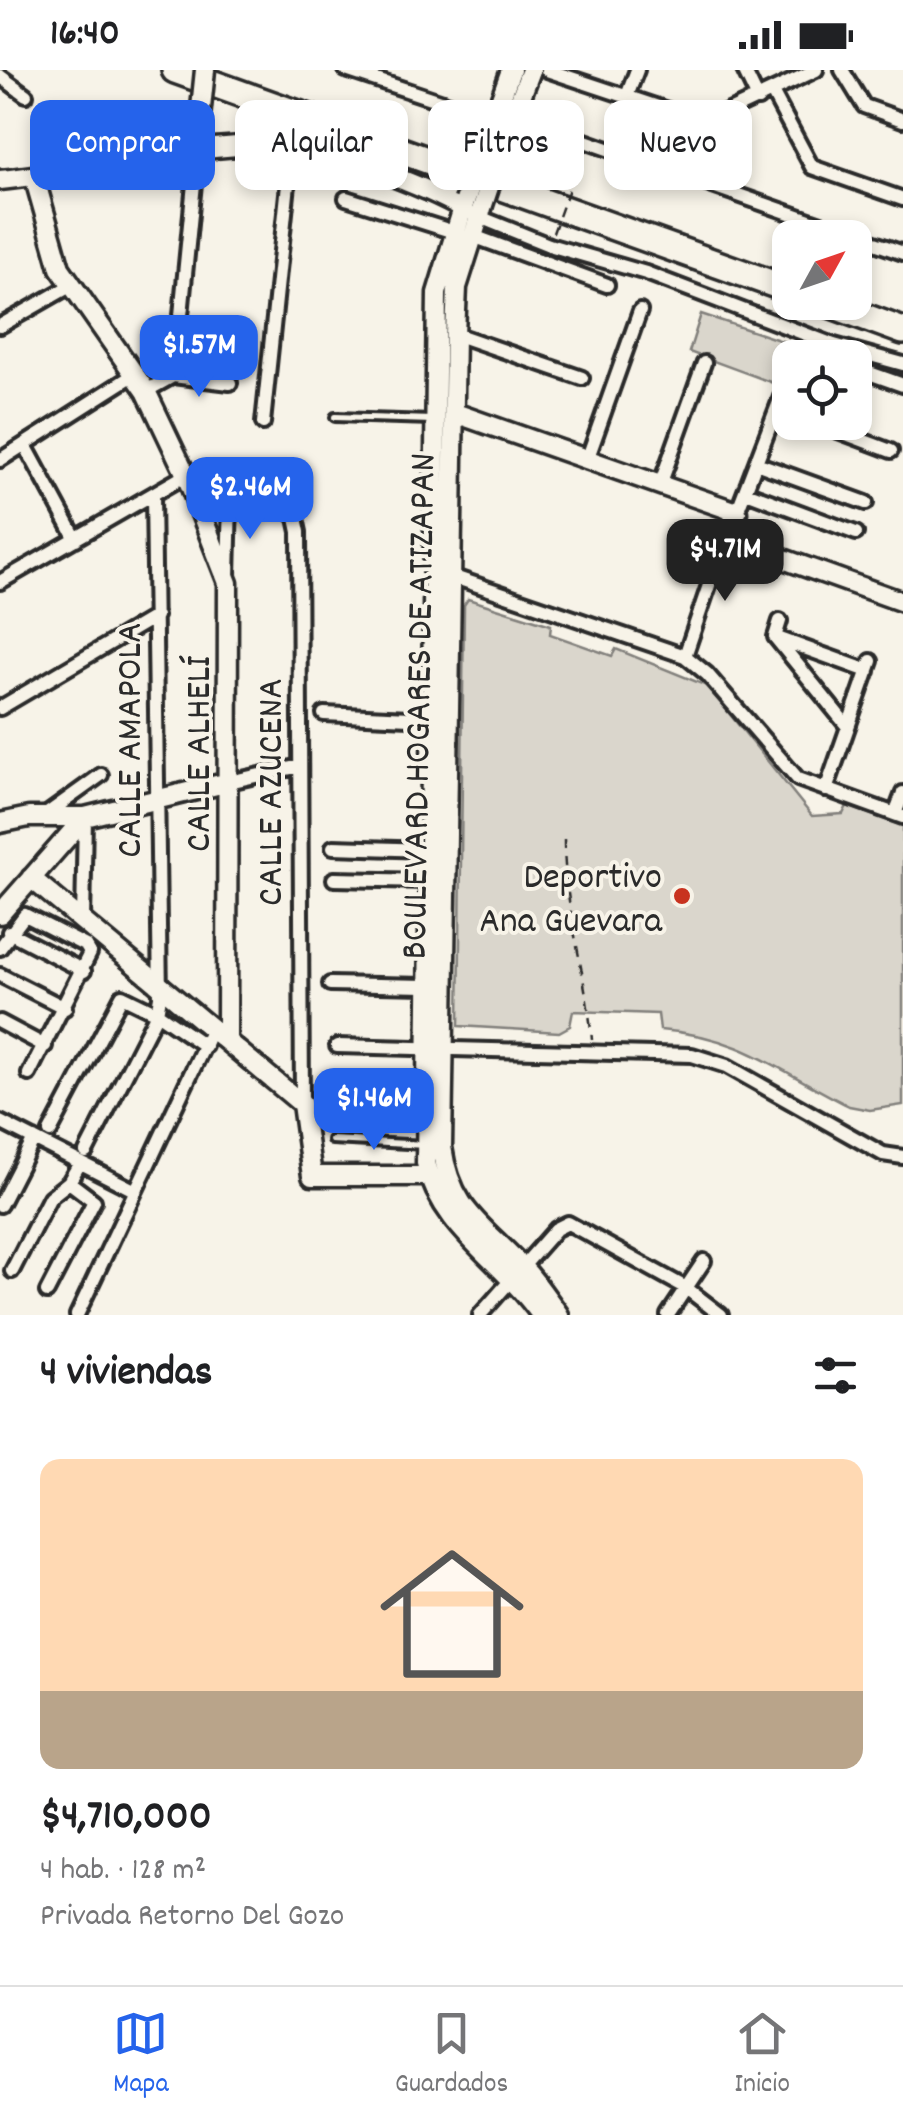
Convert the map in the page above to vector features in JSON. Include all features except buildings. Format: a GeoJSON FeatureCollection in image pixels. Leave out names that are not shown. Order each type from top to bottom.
{"type":"FeatureCollection","features":[{"type":"Feature","properties":{"kind":"highway"},"geometry":{"type":"LineString","coordinates":[[175,70],[772,284]]}},
{"type":"Feature","properties":{"kind":"highway"},"geometry":{"type":"LineString","coordinates":[[222,70],[772,266]]}},
{"type":"Feature","properties":{"kind":"highway"},"geometry":{"type":"LineString","coordinates":[[872,302],[903,313]]}},
{"type":"Feature","properties":{"kind":"highway"},"geometry":{"type":"LineString","coordinates":[[872,320],[903,331]]}},
{"type":"Feature","properties":{"kind":"street"},"geometry":{"type":"LineString","coordinates":[[202,100],[205,70]]}},
{"type":"Feature","properties":{"kind":"street"},"geometry":{"type":"LineString","coordinates":[[346,70],[428,103]]}},
{"type":"Feature","properties":{"kind":"street","name":"BOULEVARD HOGARES DE ATIZAPAN"},"geometry":{"type":"LineString","coordinates":[[504,100],[512,70]]}},
{"type":"Feature","properties":{"kind":"street","name":"BOULEVARD HOGARES DE ATIZAPAN"},"geometry":{"type":"LineString","coordinates":[[520,100],[530,70]]}},
{"type":"Feature","properties":{"kind":"street"},"geometry":{"type":"LineString","coordinates":[[547,70],[697,120],[722,117],[816,70]]}},
{"type":"Feature","properties":{"kind":"street"},"geometry":{"type":"LineString","coordinates":[[627,96],[637,70]]}},
{"type":"Feature","properties":{"kind":"street"},"geometry":{"type":"LineString","coordinates":[[744,70],[758,99]]}},
{"type":"Feature","properties":{"kind":"street"},"geometry":{"type":"LineString","coordinates":[[842,70],[861,104],[903,120]]}},
{"type":"Feature","properties":{"kind":"street"},"geometry":{"type":"LineString","coordinates":[[0,76],[26,95]]}},
{"type":"Feature","properties":{"kind":"street"},"geometry":{"type":"LineString","coordinates":[[772,92],[812,167],[903,200]]}},
{"type":"Feature","properties":{"kind":"street"},"geometry":{"type":"LineString","coordinates":[[584,140],[903,253]]}},
{"type":"Feature","properties":{"kind":"street"},"geometry":{"type":"LineString","coordinates":[[0,180],[30,176]]}},
{"type":"Feature","properties":{"kind":"street"},"geometry":{"type":"LineString","coordinates":[[408,185],[435,194],[469,217],[607,285]]}},
{"type":"Feature","properties":{"kind":"street","name":"CALLE ALHELÍ"},"geometry":{"type":"LineString","coordinates":[[37,190],[51,248],[70,286],[146,391],[186,475],[228,583],[229,782],[215,1039]]}},
{"type":"Feature","properties":{"kind":"street"},"geometry":{"type":"LineString","coordinates":[[173,376],[193,190]]}},
{"type":"Feature","properties":{"kind":"street"},"geometry":{"type":"LineString","coordinates":[[263,422],[287,190]]}},
{"type":"Feature","properties":{"kind":"street","name":"BOULEVARD HOGARES DE ATIZAPAN"},"geometry":{"type":"LineString","coordinates":[[429,1176],[426,1144],[434,1048],[451,576],[455,334],[458,287],[477,190]]}},
{"type":"Feature","properties":{"kind":"street"},"geometry":{"type":"LineString","coordinates":[[346,198],[469,217],[646,273],[834,345],[903,364]]}},
{"type":"Feature","properties":{"kind":"street","name":"BOULEVARD HOGARES DE ATIZAPAN"},"geometry":{"type":"LineString","coordinates":[[469,217],[439,277],[433,420],[426,986],[442,1147],[452,1189],[479,1228],[559,1315]]}},
{"type":"Feature","properties":{"kind":"street"},"geometry":{"type":"LineString","coordinates":[[0,326],[70,286]]}},
{"type":"Feature","properties":{"kind":"street"},"geometry":{"type":"LineString","coordinates":[[587,460],[640,310]]}},
{"type":"Feature","properties":{"kind":"street"},"geometry":{"type":"LineString","coordinates":[[455,334],[582,378]]}},
{"type":"Feature","properties":{"kind":"street"},"geometry":{"type":"LineString","coordinates":[[660,485],[704,363]]}},
{"type":"Feature","properties":{"kind":"street"},"geometry":{"type":"LineString","coordinates":[[0,460],[135,374]]}},
{"type":"Feature","properties":{"kind":"street"},"geometry":{"type":"LineString","coordinates":[[872,374],[903,385]]}},
{"type":"Feature","properties":{"kind":"street"},"geometry":{"type":"LineString","coordinates":[[146,391],[173,376],[230,383]]}},
{"type":"Feature","properties":{"kind":"street"},"geometry":{"type":"LineString","coordinates":[[455,413],[736,512]]}},
{"type":"Feature","properties":{"kind":"street"},"geometry":{"type":"LineString","coordinates":[[684,656],[725,538],[772,432]]}},
{"type":"Feature","properties":{"kind":"street"},"geometry":{"type":"LineString","coordinates":[[862,440],[891,451]]}},
{"type":"Feature","properties":{"kind":"street"},"geometry":{"type":"LineString","coordinates":[[25,446],[76,539]]}},
{"type":"Feature","properties":{"kind":"street"},"geometry":{"type":"LineString","coordinates":[[756,463],[866,503]]}},
{"type":"Feature","properties":{"kind":"street"},"geometry":{"type":"LineString","coordinates":[[0,582],[186,475]]}},
{"type":"Feature","properties":{"kind":"street"},"geometry":{"type":"LineString","coordinates":[[432,490],[452,489]]}},
{"type":"Feature","properties":{"kind":"street","name":"CALLE AZUCENA"},"geometry":{"type":"LineString","coordinates":[[270,490],[298,524],[302,1104]]}},
{"type":"Feature","properties":{"kind":"street"},"geometry":{"type":"LineString","coordinates":[[746,492],[856,533]]}},
{"type":"Feature","properties":{"kind":"street","name":"CALLE AMAPOLA"},"geometry":{"type":"LineString","coordinates":[[152,495],[158,1012]]}},
{"type":"Feature","properties":{"kind":"street"},"geometry":{"type":"LineString","coordinates":[[228,583],[230,500]]}},
{"type":"Feature","properties":{"kind":"street"},"geometry":{"type":"LineString","coordinates":[[725,538],[903,602]]}},
{"type":"Feature","properties":{"kind":"street"},"geometry":{"type":"LineString","coordinates":[[451,576],[684,656],[707,674],[784,768],[798,779],[899,816],[903,793]]}},
{"type":"Feature","properties":{"kind":"street"},"geometry":{"type":"LineString","coordinates":[[0,708],[156,616]]}},
{"type":"Feature","properties":{"kind":"street"},"geometry":{"type":"LineString","coordinates":[[775,637],[780,621]]}},
{"type":"Feature","properties":{"kind":"street"},"geometry":{"type":"LineString","coordinates":[[775,637],[870,666],[826,790]]}},
{"type":"Feature","properties":{"kind":"street"},"geometry":{"type":"LineString","coordinates":[[775,637],[848,727]]}},
{"type":"Feature","properties":{"kind":"street"},"geometry":{"type":"LineString","coordinates":[[324,714],[431,719]]}},
{"type":"Feature","properties":{"kind":"street"},"geometry":{"type":"LineString","coordinates":[[0,823],[85,818],[300,766]]}},
{"type":"Feature","properties":{"kind":"street"},"geometry":{"type":"LineString","coordinates":[[0,834],[46,820],[100,775]]}},
{"type":"Feature","properties":{"kind":"street"},"geometry":{"type":"LineString","coordinates":[[0,914],[85,818]]}},
{"type":"Feature","properties":{"kind":"street"},"geometry":{"type":"LineString","coordinates":[[83,921],[85,818]]}},
{"type":"Feature","properties":{"kind":"street"},"geometry":{"type":"LineString","coordinates":[[333,847],[428,850]]}},
{"type":"Feature","properties":{"kind":"street"},"geometry":{"type":"LineString","coordinates":[[31,878],[159,984],[215,1039],[302,1104],[312,1176],[429,1176],[465,1236],[517,1272],[541,1315]]}},
{"type":"Feature","properties":{"kind":"street"},"geometry":{"type":"LineString","coordinates":[[334,880],[428,881]]}},
{"type":"Feature","properties":{"kind":"street"},"geometry":{"type":"LineString","coordinates":[[0,948],[21,916],[30,916],[89,949],[84,971],[29,1074]]}},
{"type":"Feature","properties":{"kind":"street"},"geometry":{"type":"LineString","coordinates":[[9,932],[84,971]]}},
{"type":"Feature","properties":{"kind":"street"},"geometry":{"type":"LineString","coordinates":[[0,976],[65,1008]]}},
{"type":"Feature","properties":{"kind":"street"},"geometry":{"type":"LineString","coordinates":[[330,984],[426,986]]}},
{"type":"Feature","properties":{"kind":"street"},"geometry":{"type":"LineString","coordinates":[[50,1132],[118,1000],[128,996],[215,1039]]}},
{"type":"Feature","properties":{"kind":"street"},"geometry":{"type":"LineString","coordinates":[[12,1271],[50,1197],[70,1182],[158,1012]]}},
{"type":"Feature","properties":{"kind":"street"},"geometry":{"type":"LineString","coordinates":[[0,1022],[45,1046]]}},
{"type":"Feature","properties":{"kind":"street"},"geometry":{"type":"LineString","coordinates":[[77,1315],[134,1190],[215,1039]]}},
{"type":"Feature","properties":{"kind":"street"},"geometry":{"type":"LineString","coordinates":[[337,1046],[674,1053],[710,1060],[883,1154],[903,1157]]}},
{"type":"Feature","properties":{"kind":"street"},"geometry":{"type":"LineString","coordinates":[[0,1122],[83,1158],[134,1190]]}},
{"type":"Feature","properties":{"kind":"street"},"geometry":{"type":"LineString","coordinates":[[0,1205],[34,1140]]}},
{"type":"Feature","properties":{"kind":"street"},"geometry":{"type":"LineString","coordinates":[[47,1292],[94,1200],[70,1182]]}},
{"type":"Feature","properties":{"kind":"street"},"geometry":{"type":"LineString","coordinates":[[480,1315],[556,1229],[568,1224],[686,1288],[721,1315]]}},
{"type":"Feature","properties":{"kind":"street"},"geometry":{"type":"LineString","coordinates":[[668,1315],[704,1261]]}},
{"type":"Feature","properties":{"kind":"lane"},"geometry":{"type":"LineString","coordinates":[[335,418],[433,420]]}},
{"type":"Feature","properties":{"kind":"lane"},"geometry":{"type":"LineString","coordinates":[[332,1140],[426,1144]]}},
{"type":"Feature","properties":{"kind":"path"},"geometry":{"type":"LineString","coordinates":[[553,233],[588,141]]}},
{"type":"Feature","properties":{"kind":"path"},"geometry":{"type":"LineString","coordinates":[[564,839],[564,884],[579,976],[588,999],[593,1051]]}},
{"type":"Feature","properties":{"kind":"shaded area"},"geometry":{"type":"Polygon","coordinates":[[[701,314],[779,340],[772,340],[772,383],[689,352],[701,314]]]}},
{"type":"Feature","properties":{"kind":"shaded area","name":"Deportivo Ana Guevara"},"geometry":{"type":"Polygon","coordinates":[[[468,599],[551,625],[550,634],[612,656],[616,649],[707,686],[812,816],[843,814],[847,806],[903,826],[903,1105],[870,1110],[849,1106],[737,1047],[660,1030],[658,1014],[573,1011],[570,1026],[559,1032],[459,1026],[464,605],[468,599]]]}},
{"type":"Feature","properties":{"kind":"place","name":"Deportivo Ana Guevara"},"geometry":{"type":"Point","coordinates":[682,896]}}]}
